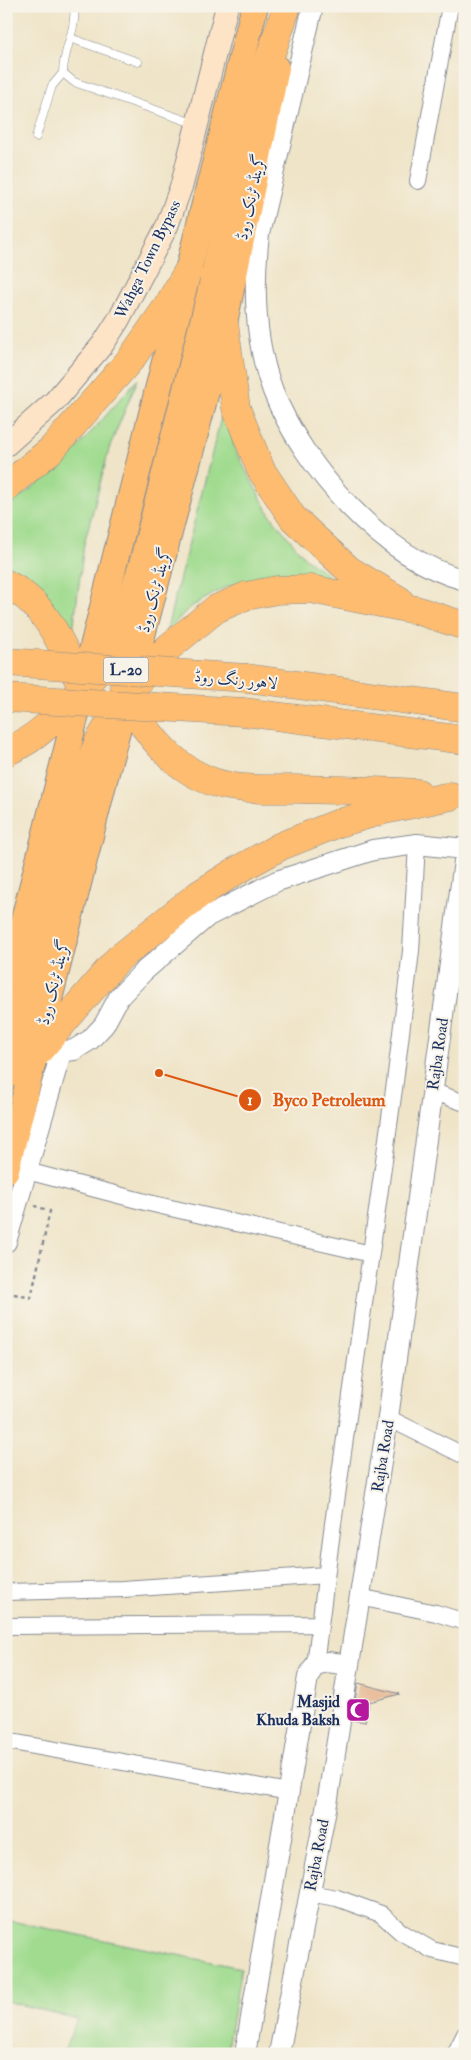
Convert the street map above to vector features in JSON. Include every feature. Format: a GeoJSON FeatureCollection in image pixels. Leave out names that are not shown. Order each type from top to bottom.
{"type":"FeatureCollection","features":[{"type":"Feature","properties":{"kind":"highway"},"geometry":{"type":"LineString","coordinates":[[6,991],[255,6]]}},
{"type":"Feature","properties":{"kind":"highway"},"geometry":{"type":"LineString","coordinates":[[6,752],[24,744],[51,724],[100,670],[114,645],[143,565],[210,298],[253,107],[288,6]]}},
{"type":"Feature","properties":{"kind":"highway","name":"گرینڈ ٹرنک روڈ"},"geometry":{"type":"LineString","coordinates":[[48,1054],[104,780],[224,323],[288,6]]}},
{"type":"Feature","properties":{"kind":"highway"},"geometry":{"type":"LineString","coordinates":[[6,487],[50,450],[131,359],[167,307],[188,270]]}},
{"type":"Feature","properties":{"kind":"highway"},"geometry":{"type":"LineString","coordinates":[[224,323],[236,408],[266,478],[293,518],[349,570],[416,610]]}},
{"type":"Feature","properties":{"kind":"highway"},"geometry":{"type":"LineString","coordinates":[[6,584],[30,601],[52,624],[82,689],[98,743],[104,780]]}},
{"type":"Feature","properties":{"kind":"highway"},"geometry":{"type":"LineString","coordinates":[[6,1074],[74,799],[98,743],[127,694],[169,647],[190,628],[216,609],[246,596],[277,590],[310,589],[416,610],[465,626]]}},
{"type":"Feature","properties":{"kind":"highway"},"geometry":{"type":"LineString","coordinates":[[107,595],[118,667],[127,694],[140,719],[156,741],[175,760],[202,776],[228,786],[262,789],[385,791],[458,796]]}},
{"type":"Feature","properties":{"kind":"highway","name":"لاہور رنگ روڈ"},"geometry":{"type":"LineString","coordinates":[[6,662],[247,678],[465,708]]}},
{"type":"Feature","properties":{"kind":"highway","name":"لاہور رنگ روڈ"},"geometry":{"type":"LineString","coordinates":[[6,698],[243,712],[465,740]]}},
{"type":"Feature","properties":{"kind":"highway"},"geometry":{"type":"LineString","coordinates":[[48,1054],[118,959],[198,895],[236,870],[281,846],[339,823],[384,810],[458,796]]}},
{"type":"Feature","properties":{"kind":"main road","name":"Wahga Town Bypass"},"geometry":{"type":"LineString","coordinates":[[6,445],[55,401],[103,344],[119,319],[167,226],[182,184],[227,6]]}},
{"type":"Feature","properties":{"kind":"main road","name":"گرینڈ ٹرنک روڈ"},"geometry":{"type":"LineString","coordinates":[[17,1171],[48,1054]]}},
{"type":"Feature","properties":{"kind":"street"},"geometry":{"type":"LineString","coordinates":[[314,6],[259,234],[256,257],[256,306],[263,356],[273,391],[289,424],[332,486],[371,527],[396,548],[422,564],[447,576],[465,580]]}},
{"type":"Feature","properties":{"kind":"street"},"geometry":{"type":"LineString","coordinates":[[418,181],[450,6]]}},
{"type":"Feature","properties":{"kind":"street"},"geometry":{"type":"LineString","coordinates":[[245,2054],[289,1792],[320,1624],[411,951],[417,844]]}},
{"type":"Feature","properties":{"kind":"street"},"geometry":{"type":"LineString","coordinates":[[48,1054],[74,1050],[90,1040],[104,1025],[118,997],[143,972],[208,916],[277,881],[374,850],[417,844],[465,849]]}},
{"type":"Feature","properties":{"kind":"street","name":"Rajba Road"},"geometry":{"type":"LineString","coordinates":[[279,2054],[308,1893],[328,1798],[388,1418],[431,1091],[459,945],[465,854]]}},
{"type":"Feature","properties":{"kind":"street"},"geometry":{"type":"LineString","coordinates":[[431,1091],[465,1103]]}},
{"type":"Feature","properties":{"kind":"street"},"geometry":{"type":"LineString","coordinates":[[6,1242],[17,1171],[371,1254]]}},
{"type":"Feature","properties":{"kind":"street"},"geometry":{"type":"LineString","coordinates":[[388,1418],[465,1456]]}},
{"type":"Feature","properties":{"kind":"street"},"geometry":{"type":"LineString","coordinates":[[6,1592],[123,1589],[326,1575]]}},
{"type":"Feature","properties":{"kind":"street"},"geometry":{"type":"LineString","coordinates":[[360,1597],[465,1622]]}},
{"type":"Feature","properties":{"kind":"street"},"geometry":{"type":"LineString","coordinates":[[6,1626],[320,1624]]}},
{"type":"Feature","properties":{"kind":"street"},"geometry":{"type":"LineString","coordinates":[[312,1671],[328,1662],[348,1665]]}},
{"type":"Feature","properties":{"kind":"street"},"geometry":{"type":"LineString","coordinates":[[6,1741],[289,1792]]}},
{"type":"Feature","properties":{"kind":"street"},"geometry":{"type":"LineString","coordinates":[[308,1893],[337,1898],[381,1914],[401,1932],[432,1950],[465,1958]]}},
{"type":"Feature","properties":{"kind":"street"},"geometry":{"type":"LineString","coordinates":[[455,2054],[465,2034]]}},
{"type":"Feature","properties":{"kind":"lane"},"geometry":{"type":"LineString","coordinates":[[36,137],[52,86],[63,73],[63,61],[76,19],[74,6]]}},
{"type":"Feature","properties":{"kind":"lane"},"geometry":{"type":"LineString","coordinates":[[70,38],[138,62]]}},
{"type":"Feature","properties":{"kind":"lane"},"geometry":{"type":"LineString","coordinates":[[63,73],[74,82],[198,124]]}},
{"type":"Feature","properties":{"kind":"path"},"geometry":{"type":"LineString","coordinates":[[6,1292],[31,1298],[50,1211]]}},
{"type":"Feature","properties":{"kind":"green space"},"geometry":{"type":"Polygon","coordinates":[[[138,379],[110,446],[84,544],[73,631],[34,584],[15,569],[6,565],[6,508],[65,462],[138,379]]]}},
{"type":"Feature","properties":{"kind":"green space"},"geometry":{"type":"Polygon","coordinates":[[[224,406],[235,450],[270,515],[305,558],[337,582],[311,576],[270,575],[224,588],[189,608],[166,632],[224,406]]]}},
{"type":"Feature","properties":{"kind":"green space"},"geometry":{"type":"Polygon","coordinates":[[[6,1920],[241,1968],[226,2054],[63,2054],[77,2019],[6,2001],[6,1920]]]}},
{"type":"Feature","properties":{"kind":"building","name":"Masjid Khuda Baksh"},"geometry":{"type":"Polygon","coordinates":[[[358,1683],[400,1694],[369,1702],[365,1722],[352,1720],[358,1683]]]}},
{"type":"Feature","properties":{"kind":"place","name":"Byco Petroleum"},"geometry":{"type":"Point","coordinates":[159,1073]}},
{"type":"Feature","properties":{"kind":"place","name":"Masjid Khuda Baksh"},"geometry":{"type":"Point","coordinates":[358,1710]}}]}
